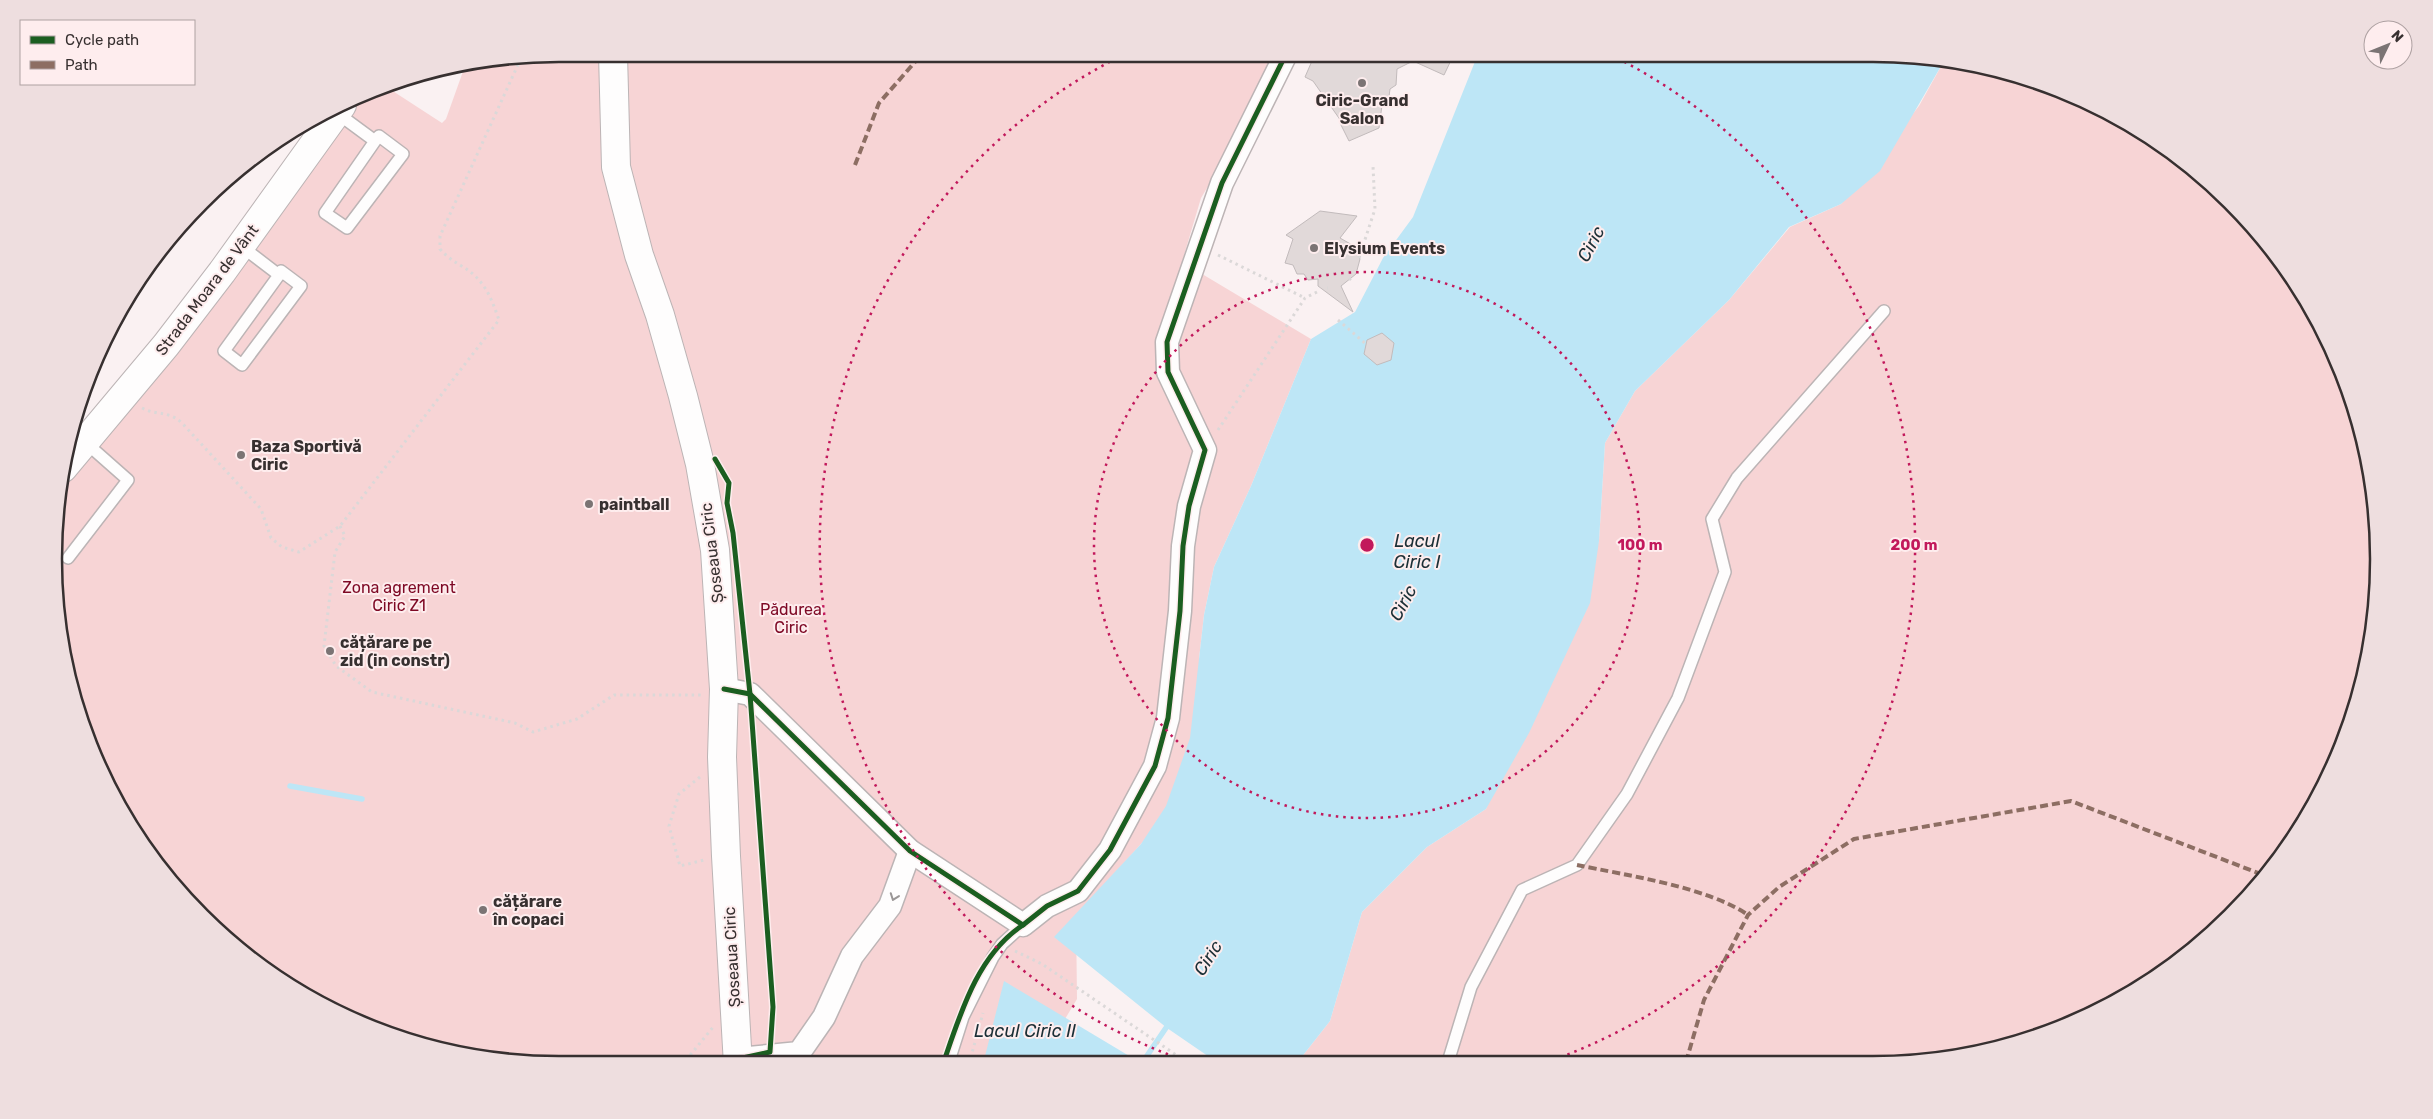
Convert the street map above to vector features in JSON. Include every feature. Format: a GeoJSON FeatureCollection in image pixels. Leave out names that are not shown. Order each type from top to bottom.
{"type":"FeatureCollection","features":[{"type":"Feature","properties":{"kind":"main road","name":"Șoseaua Ciric"},"geometry":{"type":"LineString","coordinates":[[612,62],[616,166],[639,255],[660,315],[683,396],[700,464],[715,550],[724,689],[722,757],[738,1056]]}},
{"type":"Feature","properties":{"kind":"main road","name":"Strada Moara de Vânt"},"geometry":{"type":"LineString","coordinates":[[74,455],[166,345],[241,246],[334,117]]}},
{"type":"Feature","properties":{"kind":"street"},"geometry":{"type":"LineString","coordinates":[[724,689],[750,694],[910,851],[1022,924],[1047,906],[1078,891],[1110,850],[1155,766],[1168,718],[1180,611],[1183,546],[1189,506],[1205,450],[1168,372],[1168,342],[1222,183],[1282,62]]}},
{"type":"Feature","properties":{"kind":"street"},"geometry":{"type":"LineString","coordinates":[[801,1056],[824,1017],[852,956],[890,906],[910,851]]}},
{"type":"Feature","properties":{"kind":"lane"},"geometry":{"type":"LineString","coordinates":[[344,112],[376,141]]}},
{"type":"Feature","properties":{"kind":"lane"},"geometry":{"type":"LineString","coordinates":[[379,136],[403,154],[347,228],[325,213],[376,141],[379,136]]}},
{"type":"Feature","properties":{"kind":"lane"},"geometry":{"type":"LineString","coordinates":[[241,246],[279,275]]}},
{"type":"Feature","properties":{"kind":"lane"},"geometry":{"type":"LineString","coordinates":[[281,271],[301,286],[242,365],[224,351],[279,275],[281,271]]}},
{"type":"Feature","properties":{"kind":"lane"},"geometry":{"type":"LineString","coordinates":[[1450,1056],[1471,987],[1522,890],[1576,865],[1627,794],[1678,698],[1725,572],[1712,519],[1737,478],[1884,312]]}},
{"type":"Feature","properties":{"kind":"lane"},"geometry":{"type":"LineString","coordinates":[[68,558],[128,480],[85,442]]}},
{"type":"Feature","properties":{"kind":"lane"},"geometry":{"type":"LineString","coordinates":[[951,1056],[963,1017],[1002,944],[1022,924]]}},
{"type":"Feature","properties":{"kind":"path"},"geometry":{"type":"LineString","coordinates":[[122,397],[148,412],[164,412],[176,417],[261,509],[270,538],[282,547],[299,552],[340,526],[499,320],[487,290],[473,274],[449,260],[440,249],[440,236],[518,65]]}},
{"type":"Feature","properties":{"kind":"path"},"geometry":{"type":"LineString","coordinates":[[1359,258],[1375,209],[1373,166]]}},
{"type":"Feature","properties":{"kind":"path"},"geometry":{"type":"LineString","coordinates":[[1201,246],[1305,298]]}},
{"type":"Feature","properties":{"kind":"path"},"geometry":{"type":"LineString","coordinates":[[1349,280],[1353,276]]}},
{"type":"Feature","properties":{"kind":"path"},"geometry":{"type":"LineString","coordinates":[[1205,450],[1305,298],[1319,291]]}},
{"type":"Feature","properties":{"kind":"path"},"geometry":{"type":"LineString","coordinates":[[1338,320],[1366,344]]}},
{"type":"Feature","properties":{"kind":"path"},"geometry":{"type":"LineString","coordinates":[[340,526],[345,536],[335,552],[324,646],[336,666],[372,692],[515,723],[533,732],[577,719],[614,695],[705,694],[724,718]]}},
{"type":"Feature","properties":{"kind":"path"},"geometry":{"type":"LineString","coordinates":[[722,757],[679,794],[669,826],[680,866],[726,856]]}},
{"type":"Feature","properties":{"kind":"path"},"geometry":{"type":"LineString","coordinates":[[1002,944],[1042,964],[1178,1056]]}},
{"type":"Feature","properties":{"kind":"path"},"geometry":{"type":"LineString","coordinates":[[689,1056],[708,1031],[735,1007]]}},
{"type":"Feature","properties":{"kind":"green space","name":"Zona agrement Ciric Z1"},"geometry":{"type":"Polygon","coordinates":[[[560,62],[1282,62],[1201,198],[1182,262],[1311,339],[1251,486],[1214,567],[1204,615],[1199,659],[1202,703],[1175,802],[1141,844],[1076,916],[1077,999],[1043,1056],[560,1056],[495,1052],[431,1040],[369,1019],[311,990],[283,973],[257,954],[208,911],[165,862],[146,836],[129,808],[100,750],[79,688],[72,656],[67,624],[62,560],[67,495],[73,457],[319,125],[369,100],[393,91],[442,123],[446,119],[463,72],[527,64],[560,62]]]}},
{"type":"Feature","properties":{"kind":"green space"},"geometry":{"type":"Polygon","coordinates":[[[1940,67],[2002,79],[2033,89],[2064,100],[2122,129],[2176,165],[2225,208],[2268,257],[2287,283],[2319,340],[2333,369],[2344,400],[2354,431],[2361,463],[2369,527],[2369,592],[2361,656],[2354,688],[2344,719],[2333,750],[2319,779],[2287,836],[2268,862],[2225,911],[2176,954],[2150,973],[2122,990],[2064,1019],[2002,1040],[1938,1052],[1874,1056],[1302,1056],[1330,1021],[1362,912],[1427,847],[1486,809],[1599,541],[1605,443],[1635,391],[1729,300],[1790,227],[1841,204],[1919,106],[1940,67]]]}},
{"type":"Feature","properties":{"kind":"water","name":"Lacul Ciric I"},"geometry":{"type":"Polygon","coordinates":[[[1475,62],[1874,62],[1940,67],[1880,171],[1841,204],[1789,227],[1729,300],[1635,391],[1605,443],[1599,541],[1590,603],[1529,733],[1486,809],[1427,847],[1362,912],[1330,1021],[1302,1056],[1208,1056],[1167,1028],[1054,937],[1141,844],[1166,806],[1190,738],[1204,615],[1214,567],[1251,486],[1311,339],[1355,312],[1383,258],[1413,217],[1475,62]]]}},
{"type":"Feature","properties":{"kind":"water","name":"Lacul Ciric II"},"geometry":{"type":"Polygon","coordinates":[[[1004,981],[1129,1056],[985,1056],[1004,981]]]}},
{"type":"Feature","properties":{"kind":"building"},"geometry":{"type":"Polygon","coordinates":[[[1312,62],[1411,62],[1397,69],[1396,85],[1390,89],[1388,104],[1382,105],[1379,128],[1349,141],[1340,123],[1341,121],[1313,81],[1305,77],[1312,62]]]}},
{"type":"Feature","properties":{"kind":"building"},"geometry":{"type":"Polygon","coordinates":[[[1415,62],[1450,62],[1444,75],[1415,62]]]}},
{"type":"Feature","properties":{"kind":"building","name":"Elysium Events"},"geometry":{"type":"Polygon","coordinates":[[[1320,211],[1357,216],[1340,238],[1354,246],[1360,259],[1356,274],[1341,286],[1353,312],[1318,286],[1318,279],[1308,280],[1304,274],[1297,274],[1293,265],[1285,263],[1293,239],[1286,235],[1320,211]]]}},
{"type":"Feature","properties":{"kind":"building"},"geometry":{"type":"Polygon","coordinates":[[[1382,333],[1394,343],[1391,360],[1377,365],[1364,354],[1367,340],[1382,333]]]}},
{"type":"Feature","properties":{"kind":"waterway"},"geometry":{"type":"LineString","coordinates":[[290,786],[362,799]]}},
{"type":"Feature","properties":{"kind":"waterway","name":"Ciric"},"geometry":{"type":"LineString","coordinates":[[1147,1056],[1170,1022]]}},
{"type":"Feature","properties":{"kind":"marked path"},"geometry":{"type":"LineString","coordinates":[[855,165],[879,103],[915,62]]}},
{"type":"Feature","properties":{"kind":"marked path"},"geometry":{"type":"LineString","coordinates":[[1688,1056],[1704,1000],[1748,915],[1779,887],[1854,839],[2071,801],[2259,873]]}},
{"type":"Feature","properties":{"kind":"marked path"},"geometry":{"type":"LineString","coordinates":[[1577,865],[1666,883],[1711,897],[1731,905],[1748,915]]}},
{"type":"Feature","properties":{"kind":"cycle path"},"geometry":{"type":"LineString","coordinates":[[724,689],[750,694],[910,851],[1023,925],[1047,906],[1078,891],[1110,850],[1155,766],[1168,718],[1180,611],[1183,546],[1189,506],[1205,450],[1168,372],[1167,342],[1222,183],[1282,62]]}},
{"type":"Feature","properties":{"kind":"cycle path"},"geometry":{"type":"LineString","coordinates":[[715,459],[729,483],[727,503],[733,533],[750,694],[773,1007],[770,1052],[752,1056]]}},
{"type":"Feature","properties":{"kind":"cycle path"},"geometry":{"type":"LineString","coordinates":[[946,1056],[964,1006],[982,969],[993,952],[1023,925]]}},
{"type":"Feature","properties":{"kind":"place","name":"Ciric-Grand Salon"},"geometry":{"type":"Point","coordinates":[1362,83]}},
{"type":"Feature","properties":{"kind":"place","name":"Elysium Events"},"geometry":{"type":"Point","coordinates":[1314,248]}},
{"type":"Feature","properties":{"kind":"place","name":"Baza Sportivă Ciric"},"geometry":{"type":"Point","coordinates":[241,455]}},
{"type":"Feature","properties":{"kind":"place","name":"paintball"},"geometry":{"type":"Point","coordinates":[589,504]}},
{"type":"Feature","properties":{"kind":"place","name":"cățărare pe zid (in constr)"},"geometry":{"type":"Point","coordinates":[330,651]}},
{"type":"Feature","properties":{"kind":"place","name":"cățărare în copaci"},"geometry":{"type":"Point","coordinates":[483,910]}},
{"type":"Feature","properties":{"kind":"park label","name":"Pădurea Ciric"},"geometry":{"type":"Point","coordinates":[791,618]}}]}
